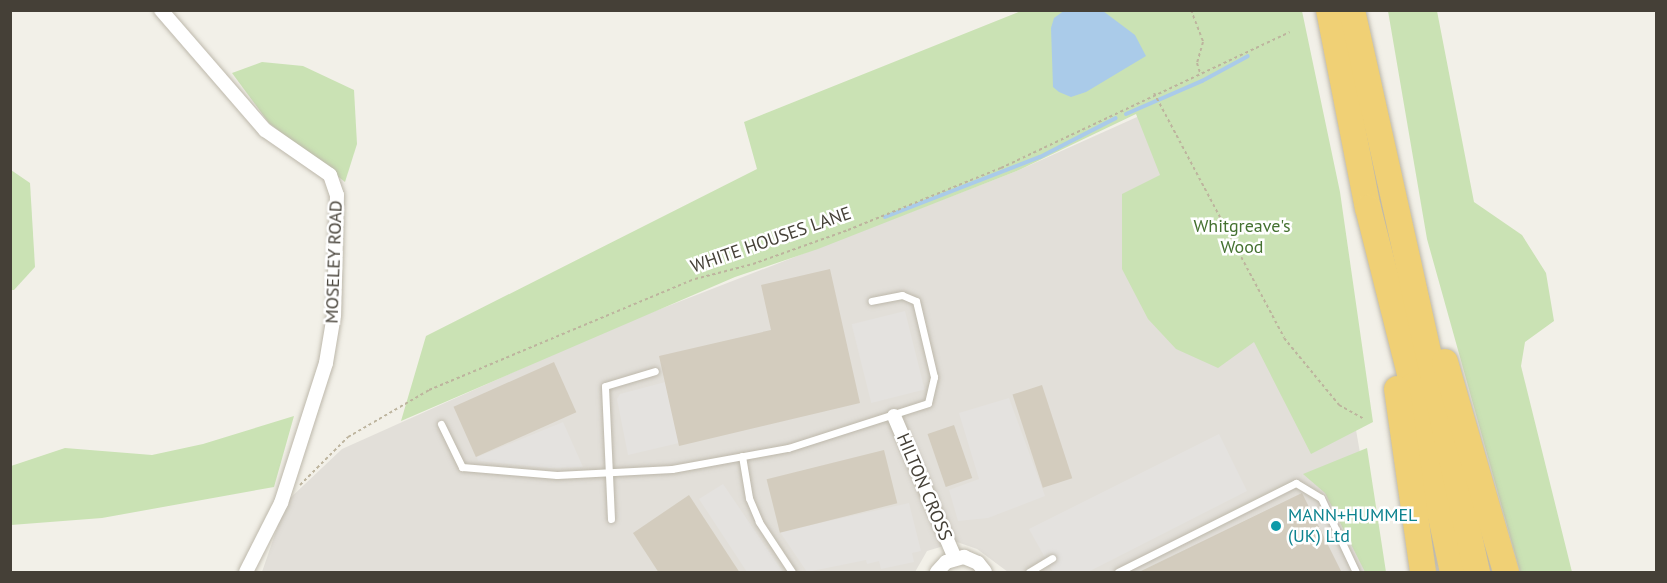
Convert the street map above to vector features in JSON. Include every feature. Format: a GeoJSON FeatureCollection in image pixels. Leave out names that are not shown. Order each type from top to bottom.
{"type":"FeatureCollection","features":[{"type":"Feature","properties":{"kind":"highway"},"geometry":{"type":"LineString","coordinates":[[1329,10],[1368,208],[1423,573]]}},
{"type":"Feature","properties":{"kind":"highway"},"geometry":{"type":"LineString","coordinates":[[1352,10],[1416,307],[1477,573]]}},
{"type":"Feature","properties":{"kind":"highway"},"geometry":{"type":"LineString","coordinates":[[1368,208],[1393,301],[1453,573]]}},
{"type":"Feature","properties":{"kind":"highway"},"geometry":{"type":"LineString","coordinates":[[1416,307],[1433,318],[1506,573]]}},
{"type":"Feature","properties":{"kind":"street","name":"MOSELEY ROAD"},"geometry":{"type":"LineString","coordinates":[[161,10],[264,130],[330,175],[337,195],[334,315],[326,363],[281,504],[246,573]]}},
{"type":"Feature","properties":{"kind":"street","name":"HILTON CROSS"},"geometry":{"type":"LineString","coordinates":[[894,416],[955,558]]}},
{"type":"Feature","properties":{"kind":"street","name":"HILTON CROSS"},"geometry":{"type":"LineString","coordinates":[[937,573],[955,558],[970,558],[985,573]]}},
{"type":"Feature","properties":{"kind":"lane"},"geometry":{"type":"LineString","coordinates":[[441,424],[462,467],[557,475],[672,469],[788,448],[894,416],[928,403],[934,377],[916,301],[902,295],[872,301]]}},
{"type":"Feature","properties":{"kind":"lane"},"geometry":{"type":"LineString","coordinates":[[611,519],[605,386],[655,371]]}},
{"type":"Feature","properties":{"kind":"lane"},"geometry":{"type":"LineString","coordinates":[[742,456],[749,498],[759,522],[792,573]]}},
{"type":"Feature","properties":{"kind":"lane"},"geometry":{"type":"LineString","coordinates":[[1118,573],[1296,483],[1321,498],[1356,573]]}},
{"type":"Feature","properties":{"kind":"lane"},"geometry":{"type":"LineString","coordinates":[[1029,573],[1053,558]]}},
{"type":"Feature","properties":{"kind":"path"},"geometry":{"type":"LineString","coordinates":[[1191,10],[1203,42],[1197,63],[1200,73]]}},
{"type":"Feature","properties":{"kind":"path","name":"WHITE HOUSES LANE"},"geometry":{"type":"LineString","coordinates":[[281,504],[348,437],[429,390],[695,279],[753,264],[848,230],[1001,168],[1154,93],[1290,32]]}},
{"type":"Feature","properties":{"kind":"path"},"geometry":{"type":"LineString","coordinates":[[1154,93],[1284,338],[1339,405],[1364,419]]}},
{"type":"Feature","properties":{"kind":"shaded area"},"geometry":{"type":"Polygon","coordinates":[[[1206,86],[1356,430],[1381,572],[1008,572],[977,549],[957,542],[927,551],[915,572],[262,572],[286,502],[342,449],[614,327],[1019,170],[1206,86]]]}},
{"type":"Feature","properties":{"kind":"shaded area"},"geometry":{"type":"Polygon","coordinates":[[[905,311],[925,390],[871,403],[852,324],[905,311]]]}},
{"type":"Feature","properties":{"kind":"shaded area"},"geometry":{"type":"Polygon","coordinates":[[[665,382],[679,443],[628,455],[617,399],[620,394],[665,382]]]}},
{"type":"Feature","properties":{"kind":"shaded area"},"geometry":{"type":"Polygon","coordinates":[[[1009,398],[1045,496],[988,518],[958,521],[949,490],[979,479],[959,413],[1009,398]]]}},
{"type":"Feature","properties":{"kind":"shaded area"},"geometry":{"type":"Polygon","coordinates":[[[563,422],[583,467],[550,468],[478,461],[477,457],[563,422]]]}},
{"type":"Feature","properties":{"kind":"shaded area"},"geometry":{"type":"Polygon","coordinates":[[[1219,434],[1247,491],[1088,572],[1053,572],[1029,529],[1219,434]]]}},
{"type":"Feature","properties":{"kind":"shaded area"},"geometry":{"type":"Polygon","coordinates":[[[723,484],[783,572],[747,572],[699,499],[723,484]]]}},
{"type":"Feature","properties":{"kind":"shaded area"},"geometry":{"type":"Polygon","coordinates":[[[909,503],[921,551],[912,553],[914,562],[881,569],[879,561],[867,564],[866,560],[807,572],[780,532],[909,503]]]}},
{"type":"Feature","properties":{"kind":"green space","name":"Whitgreave's Wood"},"geometry":{"type":"Polygon","coordinates":[[[1021,11],[1302,11],[1340,192],[1373,422],[1311,454],[1254,342],[1218,368],[1176,349],[1148,319],[1122,269],[1122,194],[1160,175],[1136,114],[1019,170],[818,249],[735,277],[401,421],[426,336],[757,169],[744,122],[1021,11]]]}},
{"type":"Feature","properties":{"kind":"green space"},"geometry":{"type":"Polygon","coordinates":[[[1388,11],[1437,11],[1474,202],[1522,235],[1546,273],[1554,321],[1525,342],[1521,366],[1572,572],[1520,572],[1427,239],[1388,11]]]}},
{"type":"Feature","properties":{"kind":"green space"},"geometry":{"type":"Polygon","coordinates":[[[262,62],[303,66],[354,90],[357,144],[345,182],[269,123],[232,73],[262,62]]]}},
{"type":"Feature","properties":{"kind":"green space"},"geometry":{"type":"Polygon","coordinates":[[[11,170],[30,183],[35,267],[14,290],[10,290],[11,170]]]}},
{"type":"Feature","properties":{"kind":"green space"},"geometry":{"type":"Polygon","coordinates":[[[294,416],[274,487],[102,518],[11,525],[11,466],[65,448],[152,455],[203,444],[294,416]]]}},
{"type":"Feature","properties":{"kind":"green space"},"geometry":{"type":"Polygon","coordinates":[[[1367,448],[1386,572],[1365,572],[1325,493],[1303,474],[1367,448]]]}},
{"type":"Feature","properties":{"kind":"water"},"geometry":{"type":"Polygon","coordinates":[[[1065,10],[1103,11],[1135,35],[1146,56],[1086,92],[1071,97],[1059,92],[1053,87],[1051,28],[1054,18],[1065,10]]]}},
{"type":"Feature","properties":{"kind":"building"},"geometry":{"type":"Polygon","coordinates":[[[830,269],[860,403],[679,446],[659,356],[771,330],[761,285],[830,269]]]}},
{"type":"Feature","properties":{"kind":"building"},"geometry":{"type":"Polygon","coordinates":[[[554,362],[576,412],[476,457],[454,407],[554,362]]]}},
{"type":"Feature","properties":{"kind":"building"},"geometry":{"type":"Polygon","coordinates":[[[1042,385],[1072,478],[1043,488],[1013,395],[1042,385]]]}},
{"type":"Feature","properties":{"kind":"building"},"geometry":{"type":"Polygon","coordinates":[[[954,425],[972,478],[946,487],[928,434],[954,425]]]}},
{"type":"Feature","properties":{"kind":"building"},"geometry":{"type":"Polygon","coordinates":[[[884,450],[897,503],[780,533],[767,479],[884,450]]]}},
{"type":"Feature","properties":{"kind":"building","name":"MANN+HUMMEL (UK) Ltd"},"geometry":{"type":"Polygon","coordinates":[[[1302,493],[1342,573],[1137,573],[1302,493]]]}},
{"type":"Feature","properties":{"kind":"building"},"geometry":{"type":"Polygon","coordinates":[[[689,495],[740,573],[659,573],[633,533],[689,495]]]}},
{"type":"Feature","properties":{"kind":"waterway"},"geometry":{"type":"LineString","coordinates":[[1126,114],[1202,81],[1248,56]]}},
{"type":"Feature","properties":{"kind":"waterway"},"geometry":{"type":"LineString","coordinates":[[885,217],[1040,157],[1116,118]]}},
{"type":"Feature","properties":{"kind":"place","name":"MANN+HUMMEL (UK) Ltd"},"geometry":{"type":"Point","coordinates":[1276,526]}}]}
